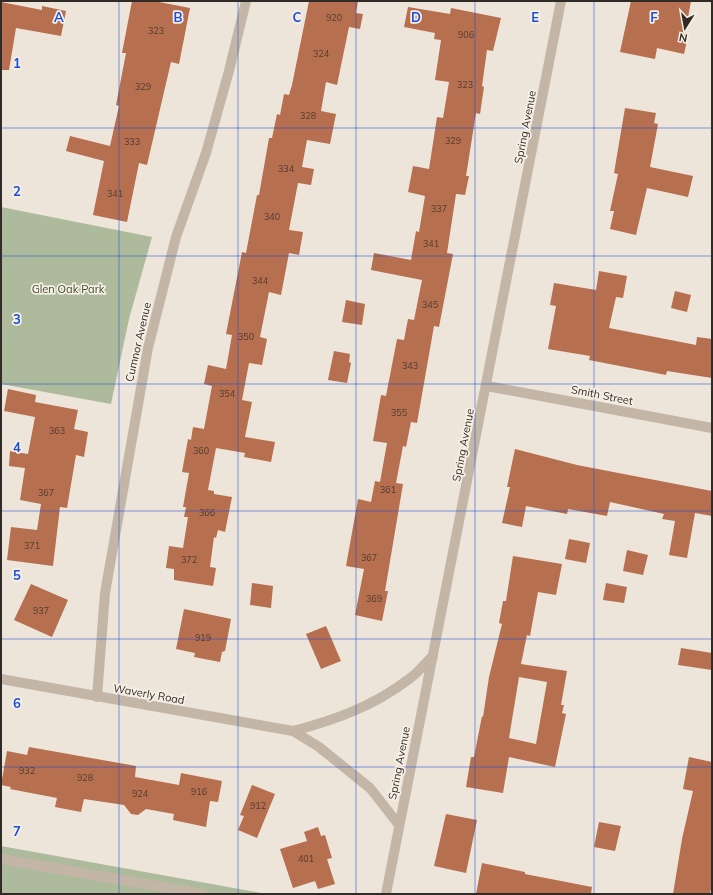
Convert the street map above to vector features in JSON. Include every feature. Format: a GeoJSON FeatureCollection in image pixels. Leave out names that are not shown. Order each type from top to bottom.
{"type":"FeatureCollection","features":[{"type":"Feature","properties":{"kind":"street","name":"Cumnor Avenue"},"geometry":{"type":"LineString","coordinates":[[97,697],[105,593],[148,348],[176,237],[206,153],[229,71],[246,1]]}},
{"type":"Feature","properties":{"kind":"street","name":"Spring Avenue"},"geometry":{"type":"LineString","coordinates":[[386,894],[487,386],[561,1]]}},
{"type":"Feature","properties":{"kind":"street","name":"Smith Street"},"geometry":{"type":"LineString","coordinates":[[487,386],[712,428]]}},
{"type":"Feature","properties":{"kind":"street","name":"Waverly Road"},"geometry":{"type":"LineString","coordinates":[[293,731],[331,721],[362,709],[410,679],[433,656]]}},
{"type":"Feature","properties":{"kind":"street","name":"Waverly Road"},"geometry":{"type":"LineString","coordinates":[[1,679],[293,731],[319,747],[370,788],[399,826]]}},
{"type":"Feature","properties":{"kind":"street"},"geometry":{"type":"LineString","coordinates":[[1,859],[203,894]]}},
{"type":"Feature","properties":{"kind":"green space","name":"Glen Oak Park"},"geometry":{"type":"Polygon","coordinates":[[[1,207],[152,237],[129,319],[111,404],[1,384],[1,207]]]}},
{"type":"Feature","properties":{"kind":"green space"},"geometry":{"type":"Polygon","coordinates":[[[1,846],[267,894],[1,894],[1,846]]]}},
{"type":"Feature","properties":{"kind":"building"},"geometry":{"type":"Polygon","coordinates":[[[132,1],[154,1],[190,8],[179,64],[171,62],[147,165],[139,163],[127,222],[93,215],[104,161],[66,151],[70,136],[110,146],[119,106],[116,105],[126,53],[122,53],[132,1]]]}},
{"type":"Feature","properties":{"kind":"building"},"geometry":{"type":"Polygon","coordinates":[[[309,1],[358,1],[356,13],[363,14],[360,29],[349,27],[337,85],[326,82],[321,111],[336,114],[330,144],[307,140],[302,167],[314,169],[311,185],[298,183],[289,230],[303,232],[299,255],[289,253],[281,295],[269,292],[260,337],[267,339],[262,365],[249,363],[242,400],[252,402],[245,437],[275,442],[271,462],[244,457],[245,453],[216,448],[208,490],[214,491],[214,494],[232,497],[225,532],[218,530],[216,538],[214,537],[210,567],[216,568],[213,586],[174,580],[174,569],[166,568],[169,546],[183,548],[188,517],[184,517],[186,507],[183,507],[189,473],[182,472],[188,439],[191,440],[193,427],[204,429],[212,386],[204,384],[208,365],[226,369],[232,335],[226,334],[242,252],[246,253],[257,195],[259,195],[269,138],[272,138],[277,114],[280,115],[284,94],[289,95],[292,85],[309,1]]]}},
{"type":"Feature","properties":{"kind":"building"},"geometry":{"type":"Polygon","coordinates":[[[631,1],[691,1],[685,35],[688,36],[684,54],[657,48],[655,59],[620,52],[631,1]]]}},
{"type":"Feature","properties":{"kind":"building"},"geometry":{"type":"Polygon","coordinates":[[[1,2],[42,10],[42,6],[66,11],[61,36],[16,28],[9,70],[1,70],[1,2]]]}},
{"type":"Feature","properties":{"kind":"building"},"geometry":{"type":"Polygon","coordinates":[[[408,7],[450,14],[451,8],[501,18],[493,51],[487,50],[480,114],[476,113],[466,176],[469,176],[465,195],[456,194],[447,253],[453,254],[439,327],[434,326],[417,423],[411,422],[406,447],[403,446],[396,483],[403,484],[385,591],[388,591],[382,621],[355,615],[364,569],[346,566],[358,499],[371,502],[375,481],[380,482],[387,443],[373,441],[381,395],[386,396],[397,339],[404,340],[408,319],[414,320],[422,280],[371,270],[374,253],[411,260],[416,231],[419,232],[425,196],[408,192],[413,166],[429,169],[437,117],[443,118],[449,82],[435,80],[441,40],[434,39],[435,33],[404,27],[408,7]]]}},
{"type":"Feature","properties":{"kind":"building"},"geometry":{"type":"Polygon","coordinates":[[[625,108],[656,113],[654,123],[658,124],[650,167],[693,176],[688,197],[647,188],[636,235],[610,229],[614,211],[610,211],[618,174],[614,173],[625,108]]]}},
{"type":"Feature","properties":{"kind":"building"},"geometry":{"type":"Polygon","coordinates":[[[599,271],[627,276],[623,298],[616,297],[609,328],[696,345],[697,337],[712,339],[712,378],[667,371],[666,375],[589,360],[590,356],[548,349],[556,306],[550,305],[554,283],[596,290],[599,271]]]}},
{"type":"Feature","properties":{"kind":"building"},"geometry":{"type":"Polygon","coordinates":[[[675,291],[691,295],[687,312],[671,308],[675,291]]]}},
{"type":"Feature","properties":{"kind":"building"},"geometry":{"type":"Polygon","coordinates":[[[346,300],[365,304],[362,325],[342,322],[346,300]]]}},
{"type":"Feature","properties":{"kind":"building"},"geometry":{"type":"Polygon","coordinates":[[[334,351],[350,354],[349,362],[351,363],[347,383],[328,380],[334,351]]]}},
{"type":"Feature","properties":{"kind":"building"},"geometry":{"type":"Polygon","coordinates":[[[8,389],[36,395],[35,402],[78,410],[74,429],[88,432],[84,457],[76,455],[67,508],[60,507],[53,566],[7,560],[11,527],[37,530],[41,504],[20,500],[25,468],[9,466],[10,451],[28,454],[35,417],[4,411],[8,389]]]}},
{"type":"Feature","properties":{"kind":"building"},"geometry":{"type":"Polygon","coordinates":[[[515,449],[577,465],[712,491],[712,516],[695,513],[687,558],[669,555],[675,521],[662,519],[664,514],[610,502],[607,516],[568,509],[567,514],[526,506],[522,527],[502,523],[510,487],[507,487],[515,449]]]}},
{"type":"Feature","properties":{"kind":"building"},"geometry":{"type":"Polygon","coordinates":[[[569,539],[590,543],[586,563],[565,559],[569,539]]]}},
{"type":"Feature","properties":{"kind":"building"},"geometry":{"type":"Polygon","coordinates":[[[627,550],[648,555],[643,575],[623,571],[627,550]]]}},
{"type":"Feature","properties":{"kind":"building"},"geometry":{"type":"Polygon","coordinates":[[[513,556],[562,564],[556,595],[538,592],[530,636],[527,635],[521,664],[567,671],[561,705],[564,705],[562,713],[566,714],[555,767],[509,757],[503,793],[466,787],[471,757],[474,757],[482,716],[483,717],[489,677],[502,624],[499,623],[503,601],[506,601],[513,556]],[[519,677],[509,738],[536,744],[547,682],[519,677]]]}},
{"type":"Feature","properties":{"kind":"building"},"geometry":{"type":"Polygon","coordinates":[[[252,583],[273,586],[271,608],[250,605],[252,583]]]}},
{"type":"Feature","properties":{"kind":"building"},"geometry":{"type":"Polygon","coordinates":[[[606,583],[627,587],[624,603],[603,600],[606,583]]]}},
{"type":"Feature","properties":{"kind":"building"},"geometry":{"type":"Polygon","coordinates":[[[31,584],[68,600],[52,637],[14,620],[31,584]]]}},
{"type":"Feature","properties":{"kind":"building"},"geometry":{"type":"Polygon","coordinates":[[[184,609],[231,619],[225,651],[222,652],[220,662],[194,657],[195,653],[176,649],[184,609]]]}},
{"type":"Feature","properties":{"kind":"building"},"geometry":{"type":"Polygon","coordinates":[[[326,626],[341,661],[321,669],[306,634],[326,626]]]}},
{"type":"Feature","properties":{"kind":"building"},"geometry":{"type":"Polygon","coordinates":[[[681,648],[712,653],[712,670],[678,665],[681,648]]]}},
{"type":"Feature","properties":{"kind":"building"},"geometry":{"type":"Polygon","coordinates":[[[29,747],[136,766],[135,777],[179,785],[181,773],[222,781],[218,802],[210,801],[206,827],[173,820],[174,814],[146,809],[138,815],[131,814],[124,805],[84,799],[81,812],[55,807],[57,798],[10,789],[11,787],[1,785],[7,751],[27,755],[29,747]]]}},
{"type":"Feature","properties":{"kind":"building"},"geometry":{"type":"Polygon","coordinates":[[[689,757],[712,762],[712,884],[710,894],[673,894],[682,839],[693,791],[683,789],[689,757]]]}},
{"type":"Feature","properties":{"kind":"building"},"geometry":{"type":"Polygon","coordinates":[[[252,785],[275,794],[257,838],[238,830],[244,816],[240,815],[252,785]]]}},
{"type":"Feature","properties":{"kind":"building"},"geometry":{"type":"Polygon","coordinates":[[[446,814],[477,820],[466,873],[434,866],[446,814]]]}},
{"type":"Feature","properties":{"kind":"building"},"geometry":{"type":"Polygon","coordinates":[[[599,822],[621,826],[615,851],[594,847],[599,822]]]}},
{"type":"Feature","properties":{"kind":"building"},"geometry":{"type":"Polygon","coordinates":[[[318,827],[321,836],[325,835],[332,858],[327,859],[335,884],[318,889],[315,881],[293,888],[280,849],[307,841],[304,832],[318,827]]]}},
{"type":"Feature","properties":{"kind":"building"},"geometry":{"type":"Polygon","coordinates":[[[482,863],[525,872],[525,874],[592,887],[591,894],[476,894],[482,863]]]}}]}
